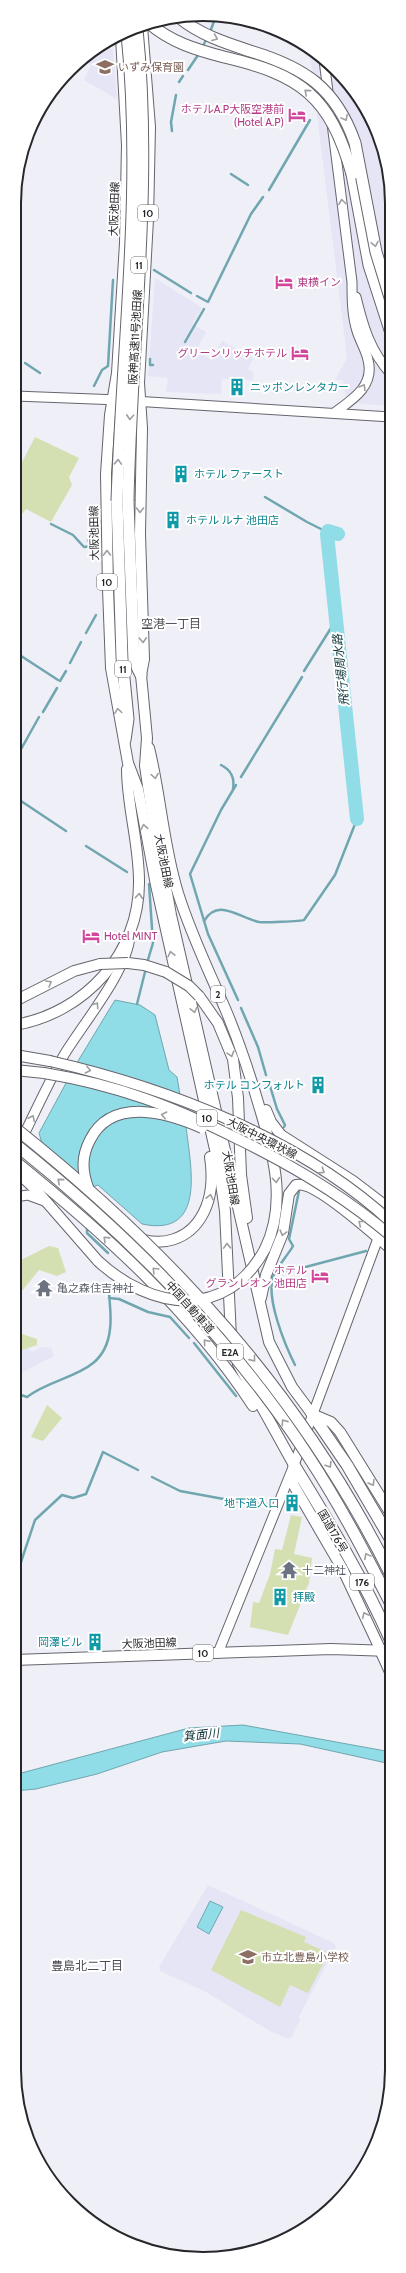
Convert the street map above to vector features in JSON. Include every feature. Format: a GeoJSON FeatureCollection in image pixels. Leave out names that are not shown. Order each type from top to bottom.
{"type":"FeatureCollection","features":[{"type":"Feature","properties":{"kind":"highway"},"geometry":{"type":"LineString","coordinates":[[186,22],[210,37],[270,56],[300,70],[321,86],[332,98],[350,127],[355,144],[376,252],[385,281]]}},
{"type":"Feature","properties":{"kind":"highway"},"geometry":{"type":"LineString","coordinates":[[155,27],[163,34],[186,46],[258,65],[284,76],[306,90],[324,109],[340,136],[346,154],[368,265],[385,313]]}},
{"type":"Feature","properties":{"kind":"highway","name":"阪神高速11号池田線"},"geometry":{"type":"LineString","coordinates":[[125,598],[128,501],[143,195],[142,94],[137,33]]}},
{"type":"Feature","properties":{"kind":"highway","name":"11"},"geometry":{"type":"LineString","coordinates":[[125,740],[128,720],[125,598],[117,487],[133,147],[127,38]]}},
{"type":"Feature","properties":{"kind":"highway","name":"11"},"geometry":{"type":"LineString","coordinates":[[125,598],[134,661],[141,675]]}},
{"type":"Feature","properties":{"kind":"highway","name":"中国自動車道"},"geometry":{"type":"LineString","coordinates":[[21,1133],[132,1229],[179,1275],[250,1356],[285,1399],[318,1447],[350,1498],[385,1564]]}},
{"type":"Feature","properties":{"kind":"highway","name":"中国自動車道"},"geometry":{"type":"LineString","coordinates":[[21,1149],[124,1239],[174,1289],[240,1364],[308,1456],[357,1538],[385,1592]]}},
{"type":"Feature","properties":{"kind":"highway"},"geometry":{"type":"LineString","coordinates":[[312,1414],[347,1465],[385,1529]]}},
{"type":"Feature","properties":{"kind":"highway","name":"国道176号"},"geometry":{"type":"LineString","coordinates":[[294,1465],[365,1586],[385,1628]]}},
{"type":"Feature","properties":{"kind":"main road","name":"大阪池田線"},"geometry":{"type":"LineString","coordinates":[[142,32],[148,93],[150,175],[139,384],[142,428],[140,534],[144,659],[141,675],[146,738],[146,778],[172,915],[272,1351],[292,1387],[312,1414]]}},
{"type":"Feature","properties":{"kind":"main road","name":"大阪池田線"},"geometry":{"type":"LineString","coordinates":[[121,41],[127,145],[124,243],[117,373],[106,474],[108,589],[112,668],[120,724],[125,740],[128,763],[138,789],[156,885],[218,1163],[224,1199],[227,1241],[229,1323],[232,1348],[244,1378],[294,1465]]}},
{"type":"Feature","properties":{"kind":"main road","name":"2"},"geometry":{"type":"LineString","coordinates":[[146,738],[191,917],[244,1041],[271,1122],[288,1140],[353,1181],[385,1203]]}},
{"type":"Feature","properties":{"kind":"main road"},"geometry":{"type":"LineString","coordinates":[[21,1023],[52,1014],[82,996],[108,972],[130,934],[136,912],[140,880],[138,854],[128,787],[128,763]]}},
{"type":"Feature","properties":{"kind":"main road","name":"2"},"geometry":{"type":"LineString","coordinates":[[21,1176],[47,1202],[98,1261],[118,1278],[137,1290],[160,1298],[188,1302],[212,1297],[233,1286],[251,1269],[265,1249],[272,1233],[276,1212],[277,1186],[272,1150],[246,1063],[227,1013],[195,942],[178,893],[164,836],[160,798]]}},
{"type":"Feature","properties":{"kind":"main road"},"geometry":{"type":"LineString","coordinates":[[21,998],[74,970],[100,964],[128,963],[144,965],[166,972],[182,981],[199,996],[218,1023],[233,1059],[237,1094],[243,1190],[249,1231],[247,1245]]}},
{"type":"Feature","properties":{"kind":"main road","name":"10"},"geometry":{"type":"LineString","coordinates":[[183,1008],[187,1057],[212,1166],[211,1193],[203,1216],[194,1228],[184,1236],[165,1241],[145,1240],[134,1236],[116,1225],[101,1208],[89,1190],[84,1174],[83,1161],[91,1137],[107,1121],[130,1112],[151,1112],[175,1117],[291,1165]]}},
{"type":"Feature","properties":{"kind":"main road","name":"大阪中央環状線"},"geometry":{"type":"LineString","coordinates":[[21,1056],[50,1061],[130,1082],[187,1102],[249,1130],[317,1167],[354,1192],[385,1217]]}},
{"type":"Feature","properties":{"kind":"main road","name":"大阪中央環状線"},"geometry":{"type":"LineString","coordinates":[[21,1071],[44,1073],[102,1084],[162,1103],[188,1114],[291,1165],[337,1194],[385,1231]]}},
{"type":"Feature","properties":{"kind":"main road"},"geometry":{"type":"LineString","coordinates":[[21,1166],[84,1218],[197,1332],[220,1359],[294,1465],[293,1484],[343,1570],[385,1649]]}},
{"type":"Feature","properties":{"kind":"main road"},"geometry":{"type":"LineString","coordinates":[[261,1302],[266,1274],[283,1233],[288,1194],[296,1184],[303,1184],[320,1193],[385,1244]]}},
{"type":"Feature","properties":{"kind":"main road"},"geometry":{"type":"LineString","coordinates":[[312,1414],[331,1422],[340,1432],[385,1504]]}},
{"type":"Feature","properties":{"kind":"main road","name":"大阪池田線"},"geometry":{"type":"LineString","coordinates":[[21,1660],[331,1649],[385,1651]]}},
{"type":"Feature","properties":{"kind":"street"},"geometry":{"type":"LineString","coordinates":[[325,68],[352,282],[352,310],[357,331],[368,361],[368,373],[365,384],[358,394],[334,413]]}},
{"type":"Feature","properties":{"kind":"street"},"geometry":{"type":"LineString","coordinates":[[352,282],[367,337],[380,361],[385,366]]}},
{"type":"Feature","properties":{"kind":"street"},"geometry":{"type":"LineString","coordinates":[[21,396],[140,401],[385,417]]}},
{"type":"Feature","properties":{"kind":"street"},"geometry":{"type":"LineString","coordinates":[[21,1141],[63,1057],[119,968],[128,947],[130,934]]}},
{"type":"Feature","properties":{"kind":"street"},"geometry":{"type":"LineString","coordinates":[[21,1196],[28,1195],[47,1202]]}},
{"type":"Feature","properties":{"kind":"street"},"geometry":{"type":"LineString","coordinates":[[218,1653],[294,1465],[385,1220]]}},
{"type":"Feature","properties":{"kind":"shaded area"},"geometry":{"type":"Polygon","coordinates":[[[109,47],[113,50],[117,99],[84,80],[91,65],[87,63],[109,47]]]}},
{"type":"Feature","properties":{"kind":"shaded area"},"geometry":{"type":"Polygon","coordinates":[[[310,56],[332,74],[361,112],[371,133],[382,167],[385,191],[385,406],[361,404],[346,398],[343,380],[335,380],[347,358],[310,56]]]}},
{"type":"Feature","properties":{"kind":"shaded area"},"geometry":{"type":"Polygon","coordinates":[[[155,278],[202,308],[192,324],[206,332],[196,351],[212,360],[222,341],[253,358],[248,369],[253,372],[253,380],[222,379],[221,394],[166,392],[168,378],[148,376],[155,278]]]}},
{"type":"Feature","properties":{"kind":"shaded area"},"geometry":{"type":"Polygon","coordinates":[[[21,1343],[32,1352],[42,1347],[51,1348],[54,1356],[21,1373],[21,1343]]]}},
{"type":"Feature","properties":{"kind":"shaded area","name":"市立北豊島小学校"},"geometry":{"type":"Polygon","coordinates":[[[208,1885],[334,1943],[336,1947],[299,2016],[300,2020],[291,2038],[286,2038],[268,2030],[206,1992],[160,1971],[159,1967],[208,1885]]]}},
{"type":"Feature","properties":{"kind":"green space"},"geometry":{"type":"Polygon","coordinates":[[[35,437],[79,458],[69,477],[72,485],[51,522],[26,509],[21,515],[21,464],[35,437]]]}},
{"type":"Feature","properties":{"kind":"green space"},"geometry":{"type":"Polygon","coordinates":[[[49,1246],[58,1248],[66,1272],[57,1276],[39,1270],[21,1292],[21,1260],[49,1246]]]}},
{"type":"Feature","properties":{"kind":"green space"},"geometry":{"type":"Polygon","coordinates":[[[21,1334],[37,1339],[37,1345],[22,1350],[21,1334]]]}},
{"type":"Feature","properties":{"kind":"green space"},"geometry":{"type":"Polygon","coordinates":[[[47,1405],[62,1418],[43,1441],[31,1437],[47,1405]]]}},
{"type":"Feature","properties":{"kind":"green space","name":"十二神社"},"geometry":{"type":"Polygon","coordinates":[[[291,1515],[302,1517],[294,1554],[312,1558],[309,1583],[288,1635],[250,1627],[253,1602],[259,1603],[270,1574],[275,1549],[282,1550],[291,1515]]]}},
{"type":"Feature","properties":{"kind":"green space"},"geometry":{"type":"Polygon","coordinates":[[[241,1910],[306,1937],[304,1942],[329,1953],[308,1993],[290,1985],[280,2007],[211,1970],[241,1910]]]}},
{"type":"Feature","properties":{"kind":"water"},"geometry":{"type":"Polygon","coordinates":[[[115,1000],[140,1005],[155,1015],[169,1070],[177,1077],[180,1095],[178,1122],[186,1126],[190,1159],[190,1194],[186,1209],[177,1220],[163,1225],[142,1224],[98,1185],[85,1190],[47,1161],[39,1133],[78,1061],[115,1000]]]}},
{"type":"Feature","properties":{"kind":"water","name":"箕面川"},"geometry":{"type":"Polygon","coordinates":[[[243,1725],[385,1751],[385,1763],[300,1744],[226,1741],[162,1752],[97,1774],[36,1789],[21,1790],[21,1773],[189,1728],[243,1725]]]}},
{"type":"Feature","properties":{"kind":"water"},"geometry":{"type":"Polygon","coordinates":[[[210,1901],[223,1907],[209,1934],[197,1927],[210,1901]]]}},
{"type":"Feature","properties":{"kind":"waterway"},"geometry":{"type":"LineString","coordinates":[[210,32],[214,21]]}},
{"type":"Feature","properties":{"kind":"waterway"},"geometry":{"type":"LineString","coordinates":[[202,48],[207,38]]}},
{"type":"Feature","properties":{"kind":"waterway"},"geometry":{"type":"LineString","coordinates":[[188,70],[200,52]]}},
{"type":"Feature","properties":{"kind":"waterway"},"geometry":{"type":"LineString","coordinates":[[179,82],[183,76]]}},
{"type":"Feature","properties":{"kind":"waterway"},"geometry":{"type":"LineString","coordinates":[[172,131],[171,122],[176,95]]}},
{"type":"Feature","properties":{"kind":"waterway"},"geometry":{"type":"LineString","coordinates":[[269,190],[310,120]]}},
{"type":"Feature","properties":{"kind":"waterway"},"geometry":{"type":"LineString","coordinates":[[231,174],[248,185]]}},
{"type":"Feature","properties":{"kind":"waterway"},"geometry":{"type":"LineString","coordinates":[[197,296],[208,302],[251,214],[263,197]]}},
{"type":"Feature","properties":{"kind":"waterway"},"geometry":{"type":"LineString","coordinates":[[154,270],[191,293]]}},
{"type":"Feature","properties":{"kind":"waterway"},"geometry":{"type":"LineString","coordinates":[[94,386],[102,370],[108,366],[113,280]]}},
{"type":"Feature","properties":{"kind":"waterway"},"geometry":{"type":"LineString","coordinates":[[185,342],[204,309]]}},
{"type":"Feature","properties":{"kind":"waterway"},"geometry":{"type":"LineString","coordinates":[[150,359],[150,365],[153,365]]}},
{"type":"Feature","properties":{"kind":"waterway"},"geometry":{"type":"LineString","coordinates":[[25,363],[40,373]]}},
{"type":"Feature","properties":{"kind":"waterway"},"geometry":{"type":"LineString","coordinates":[[265,497],[327,532]]}},
{"type":"Feature","properties":{"kind":"waterway"},"geometry":{"type":"LineString","coordinates":[[51,524],[73,535],[84,547],[91,546]]}},
{"type":"Feature","properties":{"kind":"waterway"},"geometry":{"type":"LineString","coordinates":[[93,526],[88,541],[93,546]]}},
{"type":"Feature","properties":{"kind":"waterway","name":"飛行場周水路"},"geometry":{"type":"LineString","coordinates":[[338,534],[328,531],[327,534],[357,819]]}},
{"type":"Feature","properties":{"kind":"waterway"},"geometry":{"type":"LineString","coordinates":[[86,633],[96,615]]}},
{"type":"Feature","properties":{"kind":"waterway"},"geometry":{"type":"LineString","coordinates":[[304,671],[336,620]]}},
{"type":"Feature","properties":{"kind":"waterway"},"geometry":{"type":"LineString","coordinates":[[70,663],[81,642]]}},
{"type":"Feature","properties":{"kind":"waterway"},"geometry":{"type":"LineString","coordinates":[[21,656],[58,680]]}},
{"type":"Feature","properties":{"kind":"waterway"},"geometry":{"type":"LineString","coordinates":[[60,681],[66,671]]}},
{"type":"Feature","properties":{"kind":"waterway"},"geometry":{"type":"LineString","coordinates":[[241,777],[302,677]]}},
{"type":"Feature","properties":{"kind":"waterway"},"geometry":{"type":"LineString","coordinates":[[43,712],[57,688]]}},
{"type":"Feature","properties":{"kind":"waterway"},"geometry":{"type":"LineString","coordinates":[[21,749],[39,717]]}},
{"type":"Feature","properties":{"kind":"waterway"},"geometry":{"type":"LineString","coordinates":[[221,765],[232,775],[233,789]]}},
{"type":"Feature","properties":{"kind":"waterway"},"geometry":{"type":"LineString","coordinates":[[236,785],[221,810],[190,874],[208,934],[238,1000]]}},
{"type":"Feature","properties":{"kind":"waterway"},"geometry":{"type":"LineString","coordinates":[[21,801],[66,831]]}},
{"type":"Feature","properties":{"kind":"waterway"},"geometry":{"type":"LineString","coordinates":[[204,921],[216,910],[229,911],[259,922],[304,920],[335,875],[357,819]]}},
{"type":"Feature","properties":{"kind":"waterway"},"geometry":{"type":"LineString","coordinates":[[86,846],[127,872]]}},
{"type":"Feature","properties":{"kind":"waterway"},"geometry":{"type":"LineString","coordinates":[[147,963],[153,943],[149,884]]}},
{"type":"Feature","properties":{"kind":"waterway"},"geometry":{"type":"LineString","coordinates":[[137,1004],[146,968]]}},
{"type":"Feature","properties":{"kind":"waterway"},"geometry":{"type":"LineString","coordinates":[[241,1008],[258,1047],[266,1075]]}},
{"type":"Feature","properties":{"kind":"waterway"},"geometry":{"type":"LineString","coordinates":[[270,1086],[277,1109],[285,1125],[284,1127]]}},
{"type":"Feature","properties":{"kind":"waterway"},"geometry":{"type":"LineString","coordinates":[[295,1365],[286,1346],[274,1309],[272,1286],[275,1273],[293,1246],[289,1239],[299,1191]]}},
{"type":"Feature","properties":{"kind":"waterway"},"geometry":{"type":"LineString","coordinates":[[87,1227],[87,1233],[108,1253]]}},
{"type":"Feature","properties":{"kind":"waterway"},"geometry":{"type":"LineString","coordinates":[[275,1272],[279,1274],[366,1251]]}},
{"type":"Feature","properties":{"kind":"waterway"},"geometry":{"type":"LineString","coordinates":[[21,1395],[27,1397],[39,1389],[90,1366],[99,1357],[106,1345],[110,1329],[111,1319],[109,1288]]}},
{"type":"Feature","properties":{"kind":"waterway"},"geometry":{"type":"LineString","coordinates":[[109,1298],[119,1299],[148,1312],[170,1317],[189,1338]]}},
{"type":"Feature","properties":{"kind":"waterway"},"geometry":{"type":"LineString","coordinates":[[194,1343],[236,1396]]}},
{"type":"Feature","properties":{"kind":"waterway"},"geometry":{"type":"LineString","coordinates":[[21,1562],[35,1520],[62,1495],[73,1498],[86,1494],[103,1452],[138,1470]]}},
{"type":"Feature","properties":{"kind":"waterway"},"geometry":{"type":"LineString","coordinates":[[152,1477],[180,1491],[240,1502],[270,1505]]}},
{"type":"Feature","properties":{"kind":"place","name":"いずみ保育園"},"geometry":{"type":"Point","coordinates":[105,67]}},
{"type":"Feature","properties":{"kind":"place","name":"ホテルA.P大阪空港前 (Hotel A.P)"},"geometry":{"type":"Point","coordinates":[297,115]}},
{"type":"Feature","properties":{"kind":"place","name":"東横イン"},"geometry":{"type":"Point","coordinates":[284,282]}},
{"type":"Feature","properties":{"kind":"place","name":"グリーンリッチホテル"},"geometry":{"type":"Point","coordinates":[300,353]}},
{"type":"Feature","properties":{"kind":"place","name":"ニッポンレンタカー"},"geometry":{"type":"Point","coordinates":[237,387]}},
{"type":"Feature","properties":{"kind":"place","name":"ホテル ファースト"},"geometry":{"type":"Point","coordinates":[181,474]}},
{"type":"Feature","properties":{"kind":"place","name":"ホテル ルナ 池田店"},"geometry":{"type":"Point","coordinates":[173,520]}},
{"type":"Feature","properties":{"kind":"place","name":"Hotel MINT"},"geometry":{"type":"Point","coordinates":[91,936]}},
{"type":"Feature","properties":{"kind":"place","name":"ホテル コンフォルト"},"geometry":{"type":"Point","coordinates":[318,1085]}},
{"type":"Feature","properties":{"kind":"place","name":"ホテル グランレオン 池田店"},"geometry":{"type":"Point","coordinates":[320,1276]}},
{"type":"Feature","properties":{"kind":"place","name":"亀之森住吉神社"},"geometry":{"type":"Point","coordinates":[44,1288]}},
{"type":"Feature","properties":{"kind":"place","name":"地下道入口"},"geometry":{"type":"Point","coordinates":[292,1503]}},
{"type":"Feature","properties":{"kind":"place","name":"十二神社"},"geometry":{"type":"Point","coordinates":[289,1570]}},
{"type":"Feature","properties":{"kind":"place","name":"拝殿"},"geometry":{"type":"Point","coordinates":[280,1597]}},
{"type":"Feature","properties":{"kind":"place","name":"岡澤ビル"},"geometry":{"type":"Point","coordinates":[95,1642]}},
{"type":"Feature","properties":{"kind":"place","name":"市立北豊島小学校"},"geometry":{"type":"Point","coordinates":[248,1957]}},
{"type":"Feature","properties":{"kind":"district","name":"空港一丁目"},"geometry":{"type":"Point","coordinates":[171,624]}},
{"type":"Feature","properties":{"kind":"district","name":"豊島北二丁目"},"geometry":{"type":"Point","coordinates":[87,1966]}}]}
